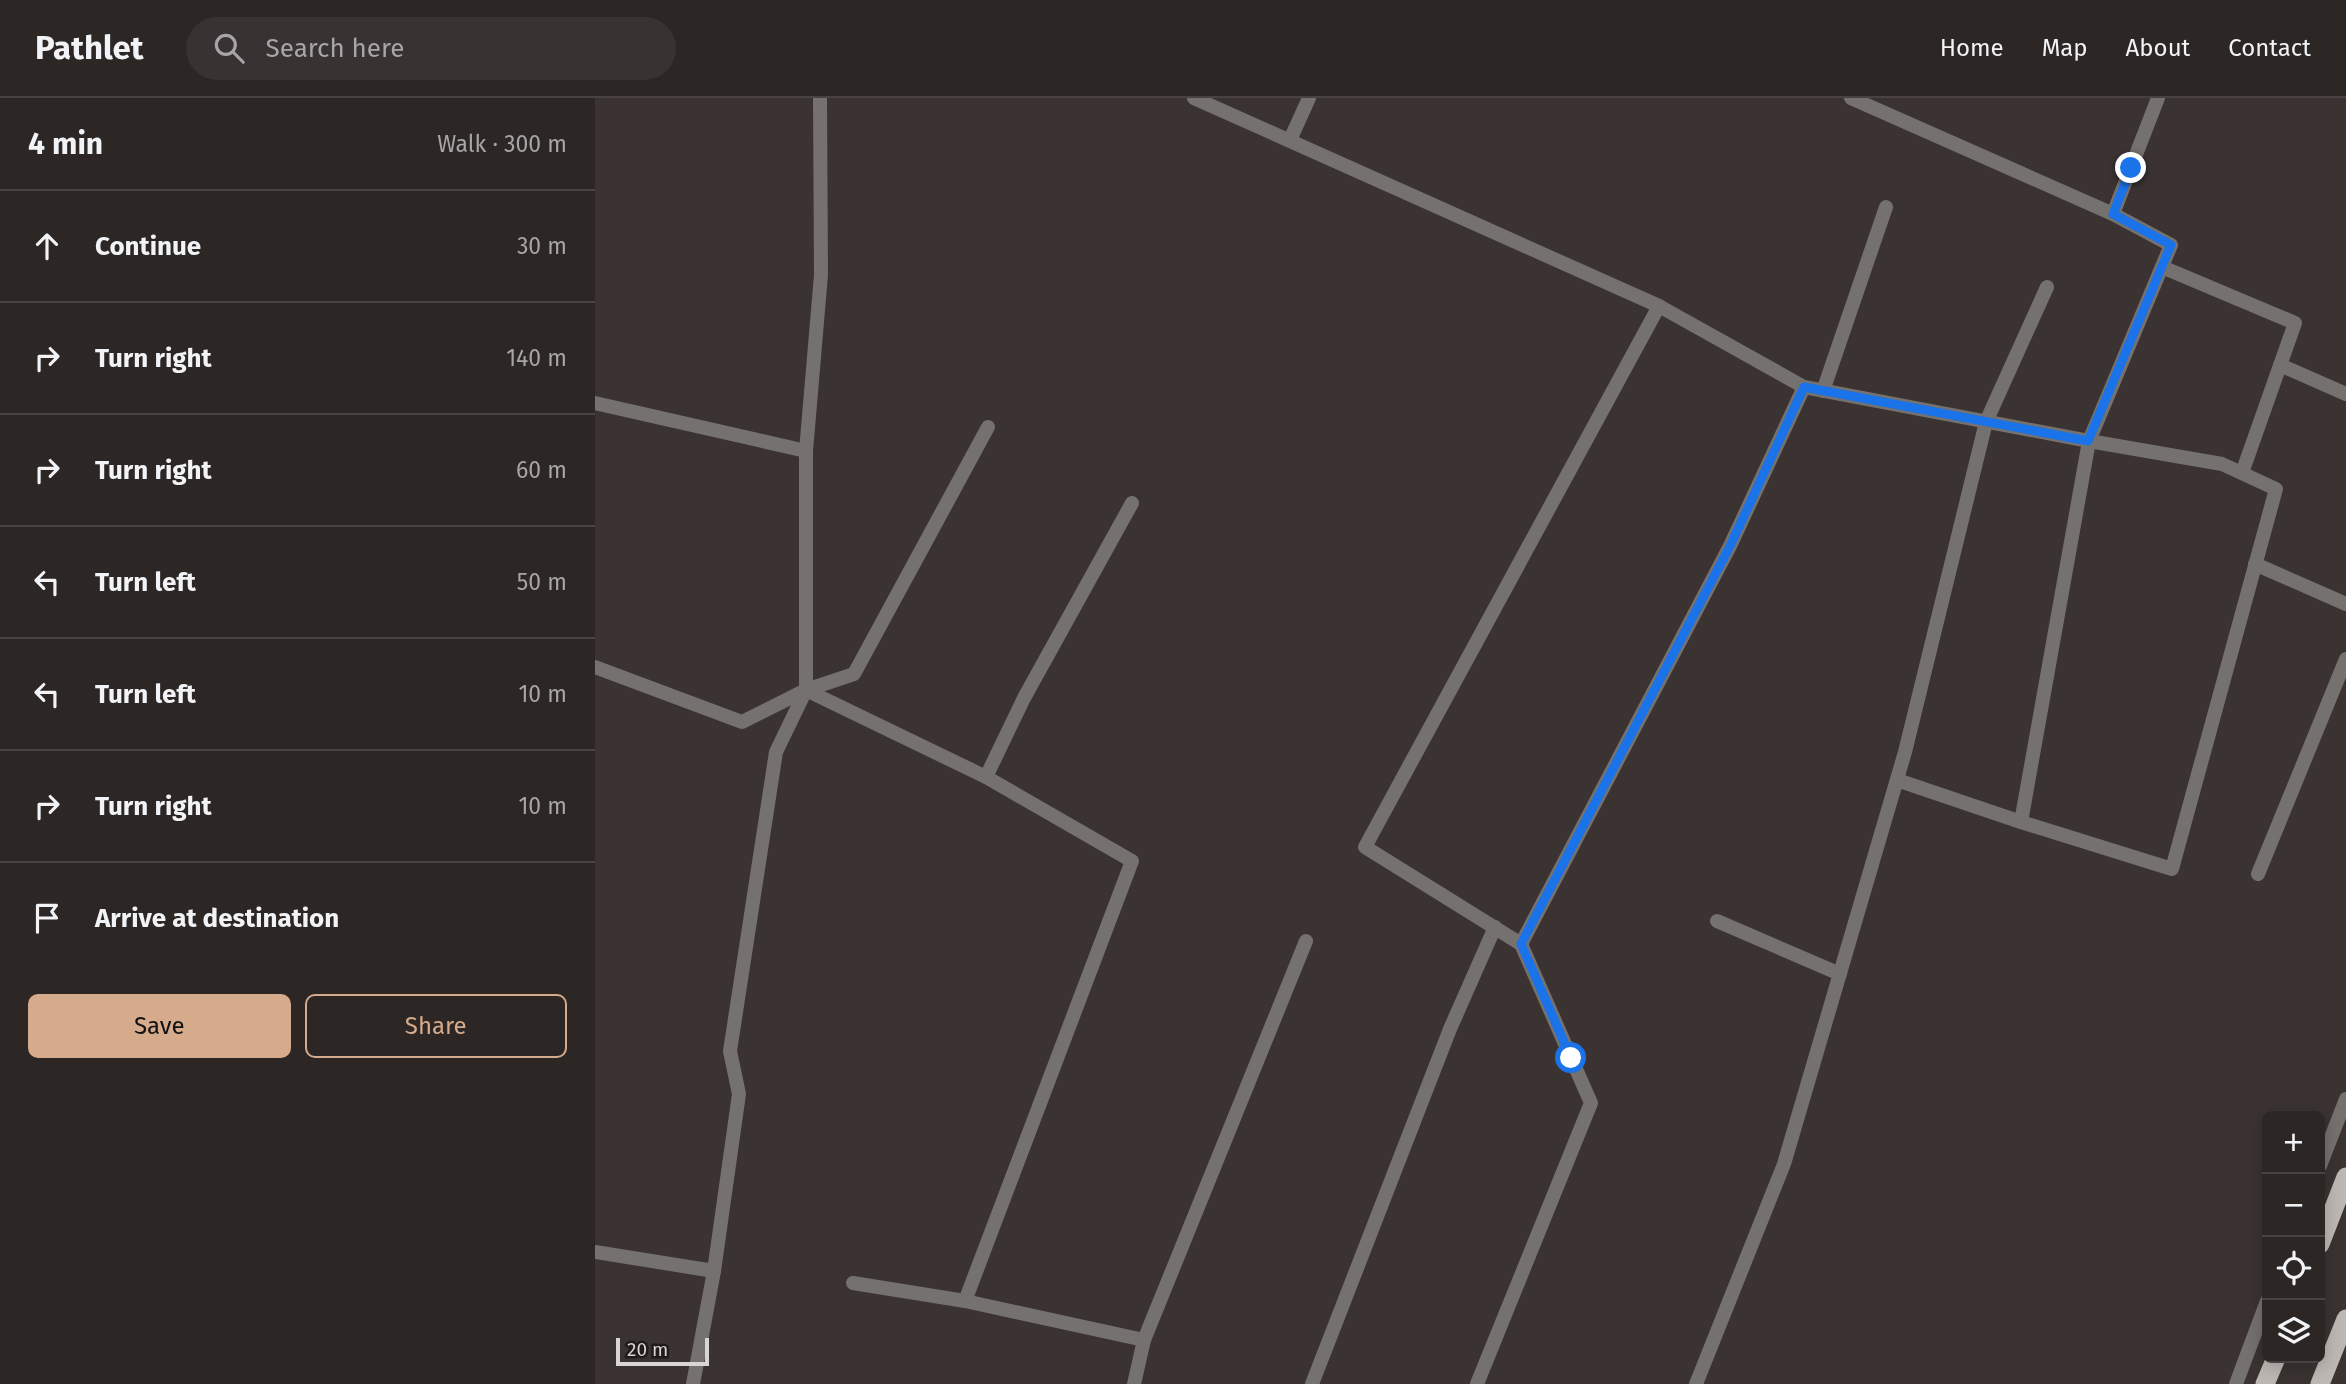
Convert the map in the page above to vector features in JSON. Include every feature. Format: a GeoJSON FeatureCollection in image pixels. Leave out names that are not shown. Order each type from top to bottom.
{"type":"FeatureCollection","features":[{"type":"Feature","properties":{"kind":"highway"},"geometry":{"type":"LineString","coordinates":[[2323,1237],[2346,1177]]}},
{"type":"Feature","properties":{"kind":"highway"},"geometry":{"type":"LineString","coordinates":[[2320,1384],[2346,1319]]}},
{"type":"Feature","properties":{"kind":"highway"},"geometry":{"type":"LineString","coordinates":[[2265,1384],[2274,1363]]}},
{"type":"Feature","properties":{"kind":"street"},"geometry":{"type":"LineString","coordinates":[[693,1384],[714,1271],[739,1094],[730,1051],[776,752],[806,691],[806,450],[821,275],[820,98]]}},
{"type":"Feature","properties":{"kind":"street"},"geometry":{"type":"LineString","coordinates":[[1193,98],[1659,306],[1804,387],[2222,464],[2276,489],[2172,869],[1896,780]]}},
{"type":"Feature","properties":{"kind":"street"},"geometry":{"type":"LineString","coordinates":[[1290,140],[1309,98]]}},
{"type":"Feature","properties":{"kind":"street"},"geometry":{"type":"LineString","coordinates":[[1851,98],[2113,214],[2171,245],[2088,441],[2021,822]]}},
{"type":"Feature","properties":{"kind":"street"},"geometry":{"type":"LineString","coordinates":[[2113,214],[2158,98]]}},
{"type":"Feature","properties":{"kind":"street"},"geometry":{"type":"LineString","coordinates":[[1823,391],[1887,206]]}},
{"type":"Feature","properties":{"kind":"street"},"geometry":{"type":"LineString","coordinates":[[2162,267],[2295,323],[2242,473]]}},
{"type":"Feature","properties":{"kind":"street"},"geometry":{"type":"LineString","coordinates":[[1696,1384],[1784,1164],[1896,780],[1986,422],[2047,288]]}},
{"type":"Feature","properties":{"kind":"street"},"geometry":{"type":"LineString","coordinates":[[1477,1384],[1591,1103],[1521,944],[1365,847],[1659,306]]}},
{"type":"Feature","properties":{"kind":"street"},"geometry":{"type":"LineString","coordinates":[[2280,365],[2346,394]]}},
{"type":"Feature","properties":{"kind":"street"},"geometry":{"type":"LineString","coordinates":[[1521,944],[1730,546],[1804,387]]}},
{"type":"Feature","properties":{"kind":"street"},"geometry":{"type":"LineString","coordinates":[[595,402],[806,450]]}},
{"type":"Feature","properties":{"kind":"street"},"geometry":{"type":"LineString","coordinates":[[595,667],[742,722],[806,691],[854,674],[988,427]]}},
{"type":"Feature","properties":{"kind":"street"},"geometry":{"type":"LineString","coordinates":[[986,777],[1024,698],[1132,503]]}},
{"type":"Feature","properties":{"kind":"street"},"geometry":{"type":"LineString","coordinates":[[2255,564],[2346,604]]}},
{"type":"Feature","properties":{"kind":"street"},"geometry":{"type":"LineString","coordinates":[[2258,874],[2346,659]]}},
{"type":"Feature","properties":{"kind":"street"},"geometry":{"type":"LineString","coordinates":[[806,691],[986,777],[1132,861],[965,1301]]}},
{"type":"Feature","properties":{"kind":"street"},"geometry":{"type":"LineString","coordinates":[[1717,921],[1840,974]]}},
{"type":"Feature","properties":{"kind":"street"},"geometry":{"type":"LineString","coordinates":[[1312,1384],[1450,1029],[1496,927]]}},
{"type":"Feature","properties":{"kind":"street"},"geometry":{"type":"LineString","coordinates":[[1134,1384],[1144,1340],[1306,941]]}},
{"type":"Feature","properties":{"kind":"street"},"geometry":{"type":"LineString","coordinates":[[2325,1153],[2346,1099]]}},
{"type":"Feature","properties":{"kind":"street"},"geometry":{"type":"LineString","coordinates":[[595,1252],[714,1271]]}},
{"type":"Feature","properties":{"kind":"street"},"geometry":{"type":"LineString","coordinates":[[853,1283],[965,1301],[1144,1340]]}},
{"type":"Feature","properties":{"kind":"street"},"geometry":{"type":"LineString","coordinates":[[2236,1384],[2262,1314]]}},
{"type":"Feature","properties":{"kind":"route"},"geometry":{"type":"LineString","coordinates":[[1571,1058],[1521,944],[1730,546],[1804,387],[2088,441],[2171,245],[2113,214],[2131,168]]}}]}
